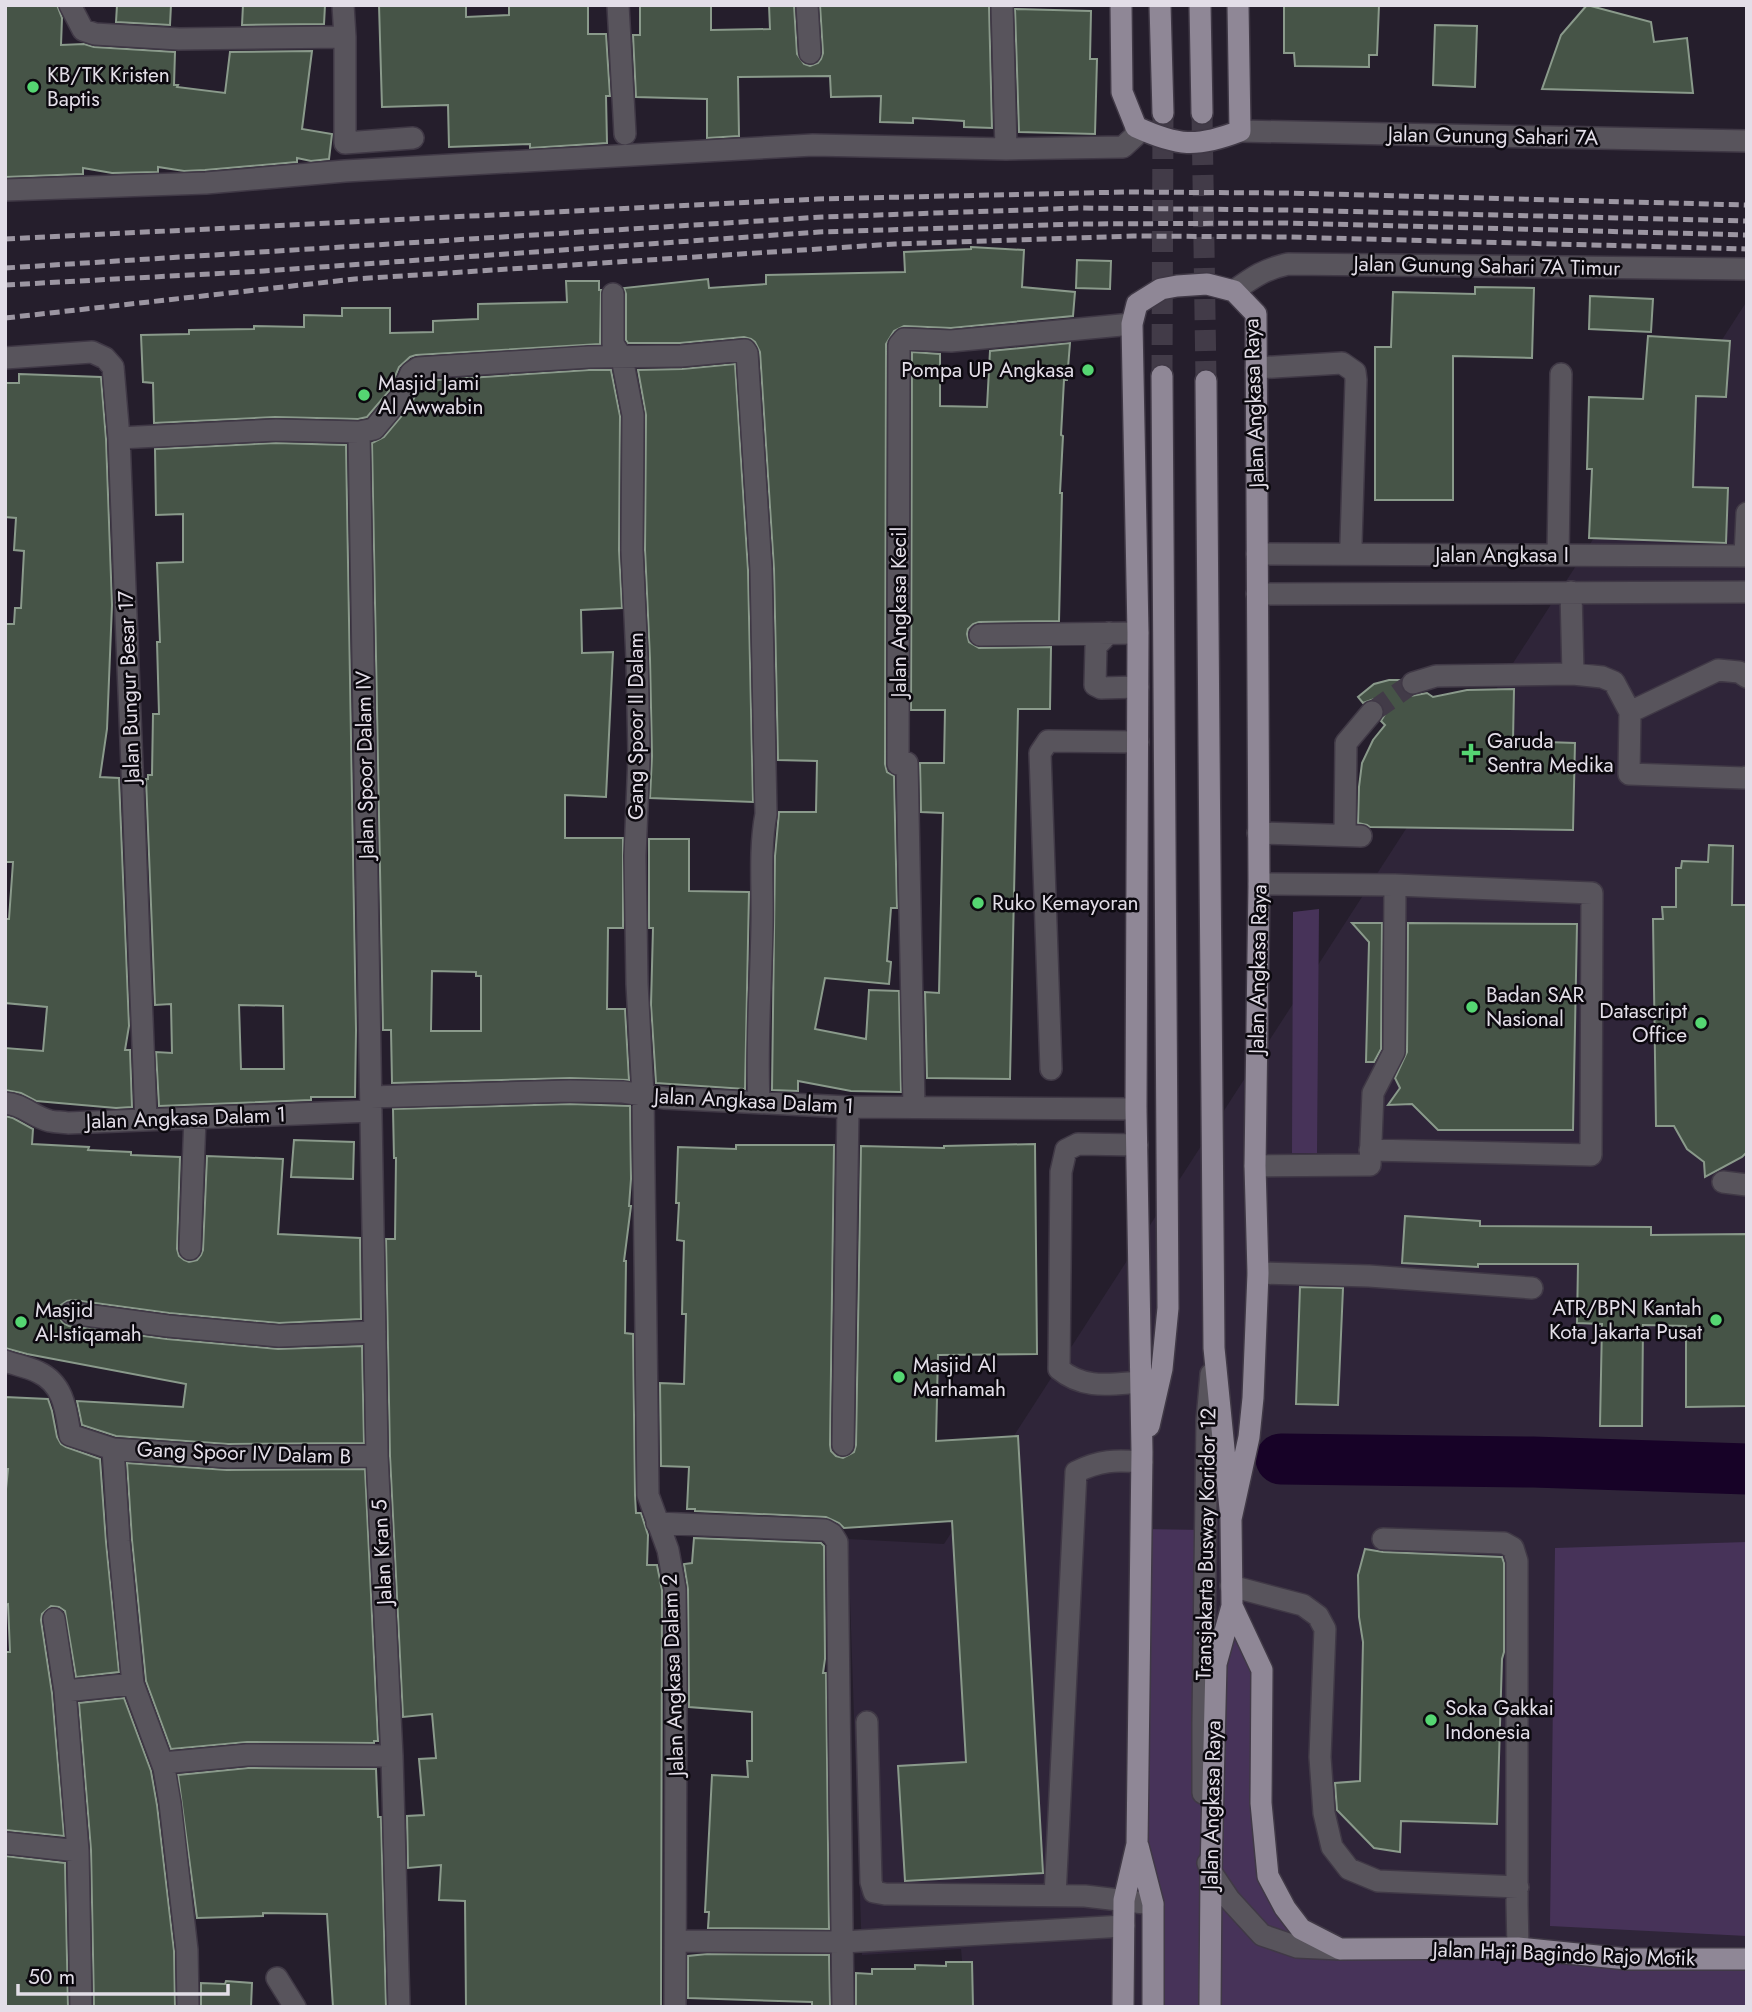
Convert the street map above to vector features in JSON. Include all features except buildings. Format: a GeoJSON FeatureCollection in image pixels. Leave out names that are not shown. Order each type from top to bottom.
{"type":"FeatureCollection","features":[{"type":"Feature","properties":{"kind":"main road"},"geometry":{"type":"LineString","coordinates":[[1121,5],[1122,92],[1136,127],[1162,139],[1201,143],[1216,141],[1240,131],[1238,5]]}},
{"type":"Feature","properties":{"kind":"main road"},"geometry":{"type":"LineString","coordinates":[[1160,5],[1163,113]]}},
{"type":"Feature","properties":{"kind":"main road"},"geometry":{"type":"LineString","coordinates":[[1200,5],[1202,113]]}},
{"type":"Feature","properties":{"kind":"main road","name":"Jalan Angkasa Raya"},"geometry":{"type":"LineString","coordinates":[[1132,324],[1137,304],[1161,289],[1177,286],[1207,284],[1234,291],[1256,314],[1259,884],[1255,1166],[1258,1273],[1249,1437],[1231,1519]]}},
{"type":"Feature","properties":{"kind":"main road"},"geometry":{"type":"LineString","coordinates":[[1123,2007],[1124,1900],[1137,1844],[1142,1457],[1136,1109],[1138,633],[1132,324]]}},
{"type":"Feature","properties":{"kind":"main road"},"geometry":{"type":"LineString","coordinates":[[1142,1457],[1162,1368],[1168,1308],[1162,376]]}},
{"type":"Feature","properties":{"kind":"main road","name":"Jalan Angkasa Raya"},"geometry":{"type":"LineString","coordinates":[[1206,381],[1214,1348],[1231,1519],[1231,1596],[1216,1664],[1210,1872],[1210,2007]]}},
{"type":"Feature","properties":{"kind":"main road","name":"Jalan Angkasa Raya"},"geometry":{"type":"LineString","coordinates":[[1231,1596],[1262,1670],[1261,1802],[1268,1876],[1285,1908],[1301,1929],[1340,1949]]}},
{"type":"Feature","properties":{"kind":"main road"},"geometry":{"type":"LineString","coordinates":[[1137,1844],[1153,1904],[1153,2007]]}},
{"type":"Feature","properties":{"kind":"main road","name":"Jalan Haji Bagindo Rajo Motik"},"geometry":{"type":"LineString","coordinates":[[1340,1949],[1518,1948],[1627,1959],[1747,1959]]}},
{"type":"Feature","properties":{"kind":"street"},"geometry":{"type":"LineString","coordinates":[[70,5],[83,30],[95,34],[179,38],[345,37]]}},
{"type":"Feature","properties":{"kind":"street"},"geometry":{"type":"LineString","coordinates":[[343,5],[345,143],[413,138]]}},
{"type":"Feature","properties":{"kind":"street"},"geometry":{"type":"LineString","coordinates":[[618,5],[625,134]]}},
{"type":"Feature","properties":{"kind":"street"},"geometry":{"type":"LineString","coordinates":[[807,5],[810,53]]}},
{"type":"Feature","properties":{"kind":"street"},"geometry":{"type":"LineString","coordinates":[[1002,5],[1006,149]]}},
{"type":"Feature","properties":{"kind":"street"},"geometry":{"type":"LineString","coordinates":[[5,190],[206,183],[345,171],[813,145],[1006,149],[1123,147],[1135,136],[1136,127]]}},
{"type":"Feature","properties":{"kind":"street","name":"Jalan Gunung Sahari 7A"},"geometry":{"type":"LineString","coordinates":[[1240,131],[1747,141]]}},
{"type":"Feature","properties":{"kind":"street","name":"Jalan Gunung Sahari 7A Timur"},"geometry":{"type":"LineString","coordinates":[[1234,291],[1253,276],[1288,264],[1747,269]]}},
{"type":"Feature","properties":{"kind":"street","name":"Gang Spoor II Dalam"},"geometry":{"type":"LineString","coordinates":[[613,294],[613,344],[622,358],[633,415],[632,550],[638,659],[639,756],[635,869],[643,1095]]}},
{"type":"Feature","properties":{"kind":"street","name":"Jalan Angkasa Kecil"},"geometry":{"type":"LineString","coordinates":[[914,1107],[906,763],[898,764],[900,345],[904,339],[973,340],[1132,324]]}},
{"type":"Feature","properties":{"kind":"street"},"geometry":{"type":"LineString","coordinates":[[119,438],[276,430],[359,432],[374,429],[400,398],[411,373],[418,368],[589,357],[681,356],[742,350],[747,353],[761,569],[766,814],[763,831],[757,1060],[759,1102]]}},
{"type":"Feature","properties":{"kind":"street","name":"Jalan Bungur Besar 17"},"geometry":{"type":"LineString","coordinates":[[5,358],[92,352],[105,358],[113,367],[119,438],[146,1120]]}},
{"type":"Feature","properties":{"kind":"street"},"geometry":{"type":"LineString","coordinates":[[1256,368],[1342,363],[1354,372],[1352,554]]}},
{"type":"Feature","properties":{"kind":"street"},"geometry":{"type":"LineString","coordinates":[[1558,555],[1561,374]]}},
{"type":"Feature","properties":{"kind":"street","name":"Jalan Spoor Dalam IV"},"geometry":{"type":"LineString","coordinates":[[359,432],[371,1104]]}},
{"type":"Feature","properties":{"kind":"street"},"geometry":{"type":"LineString","coordinates":[[1746,556],[1747,513]]}},
{"type":"Feature","properties":{"kind":"street","name":"Jalan Angkasa I"},"geometry":{"type":"LineString","coordinates":[[1257,554],[1746,556]]}},
{"type":"Feature","properties":{"kind":"street"},"geometry":{"type":"LineString","coordinates":[[1571,592],[1573,674]]}},
{"type":"Feature","properties":{"kind":"street","name":"Jalan Angkasa I"},"geometry":{"type":"LineString","coordinates":[[1257,594],[1747,592]]}},
{"type":"Feature","properties":{"kind":"street"},"geometry":{"type":"LineString","coordinates":[[1109,633],[1096,646],[1095,685],[1101,688],[1138,687]]}},
{"type":"Feature","properties":{"kind":"street"},"geometry":{"type":"LineString","coordinates":[[980,635],[1138,633]]}},
{"type":"Feature","properties":{"kind":"street"},"geometry":{"type":"LineString","coordinates":[[1630,712],[1718,670],[1739,672],[1747,677]]}},
{"type":"Feature","properties":{"kind":"street"},"geometry":{"type":"LineString","coordinates":[[1413,683],[1436,676],[1573,674],[1602,677],[1614,682],[1630,712],[1629,774],[1747,777]]}},
{"type":"Feature","properties":{"kind":"street"},"geometry":{"type":"LineString","coordinates":[[1258,833],[1353,836],[1346,743],[1372,712]]}},
{"type":"Feature","properties":{"kind":"street"},"geometry":{"type":"LineString","coordinates":[[1052,1069],[1040,753],[1048,741],[1138,741]]}},
{"type":"Feature","properties":{"kind":"street"},"geometry":{"type":"LineString","coordinates":[[1259,884],[1395,885],[1592,893],[1591,1155],[1370,1150]]}},
{"type":"Feature","properties":{"kind":"street"},"geometry":{"type":"LineString","coordinates":[[1255,1166],[1370,1165],[1373,1093],[1394,1052],[1395,885]]}},
{"type":"Feature","properties":{"kind":"street","name":"Jalan Angkasa Dalam 1"},"geometry":{"type":"LineString","coordinates":[[5,1103],[25,1108],[48,1121],[68,1123],[195,1118],[570,1091],[848,1107],[1136,1109]]}},
{"type":"Feature","properties":{"kind":"street","name":"Jalan Angkasa Dalam 2"},"geometry":{"type":"LineString","coordinates":[[643,1095],[648,1495],[668,1550],[675,1589],[675,2007]]}},
{"type":"Feature","properties":{"kind":"street","name":"Jalan Kran 5"},"geometry":{"type":"LineString","coordinates":[[371,1104],[377,1457],[392,1756],[399,2007]]}},
{"type":"Feature","properties":{"kind":"street"},"geometry":{"type":"LineString","coordinates":[[843,1444],[848,1107]]}},
{"type":"Feature","properties":{"kind":"street"},"geometry":{"type":"LineString","coordinates":[[190,1249],[195,1118]]}},
{"type":"Feature","properties":{"kind":"street"},"geometry":{"type":"LineString","coordinates":[[1137,1145],[1079,1144],[1066,1150],[1061,1172],[1059,1369],[1071,1379],[1085,1384],[1141,1382]]}},
{"type":"Feature","properties":{"kind":"street"},"geometry":{"type":"LineString","coordinates":[[1723,1182],[1747,1185]]}},
{"type":"Feature","properties":{"kind":"street"},"geometry":{"type":"LineString","coordinates":[[1258,1273],[1369,1276],[1532,1288]]}},
{"type":"Feature","properties":{"kind":"street"},"geometry":{"type":"LineString","coordinates":[[71,1313],[168,1326],[279,1336],[375,1332]]}},
{"type":"Feature","properties":{"kind":"street","name":"Transjakarta Busway Koridor 12"},"geometry":{"type":"LineString","coordinates":[[1214,1348],[1207,1420],[1202,1722],[1204,1847],[1210,1872],[1229,1899],[1262,1934],[1297,1947],[1340,1949]]}},
{"type":"Feature","properties":{"kind":"street","name":"Gang Spoor IV Dalam B"},"geometry":{"type":"LineString","coordinates":[[5,1361],[39,1372],[54,1382],[63,1397],[70,1435],[113,1449],[228,1457],[377,1457]]}},
{"type":"Feature","properties":{"kind":"street"},"geometry":{"type":"LineString","coordinates":[[113,1449],[133,1684],[163,1763],[170,1803],[187,1950],[188,2007]]}},
{"type":"Feature","properties":{"kind":"street"},"geometry":{"type":"LineString","coordinates":[[1055,1896],[1076,1472],[1104,1461],[1142,1457]]}},
{"type":"Feature","properties":{"kind":"street"},"geometry":{"type":"LineString","coordinates":[[657,1523],[825,1530],[832,1534],[836,1542],[843,2007]]}},
{"type":"Feature","properties":{"kind":"street"},"geometry":{"type":"LineString","coordinates":[[1383,1539],[1504,1543],[1513,1548],[1517,1561],[1518,1948]]}},
{"type":"Feature","properties":{"kind":"street"},"geometry":{"type":"LineString","coordinates":[[1231,1596],[1303,1605],[1318,1616],[1325,1629],[1320,1757],[1324,1813],[1332,1846],[1349,1869],[1378,1881],[1518,1887]]}},
{"type":"Feature","properties":{"kind":"street"},"geometry":{"type":"LineString","coordinates":[[54,1619],[65,1690],[78,1851],[81,2007]]}},
{"type":"Feature","properties":{"kind":"street"},"geometry":{"type":"LineString","coordinates":[[65,1690],[133,1684]]}},
{"type":"Feature","properties":{"kind":"street"},"geometry":{"type":"LineString","coordinates":[[867,1723],[871,1882],[874,1892],[1085,1896],[1153,1904]]}},
{"type":"Feature","properties":{"kind":"street"},"geometry":{"type":"LineString","coordinates":[[163,1763],[247,1755],[392,1756]]}},
{"type":"Feature","properties":{"kind":"street"},"geometry":{"type":"LineString","coordinates":[[5,1843],[78,1851]]}},
{"type":"Feature","properties":{"kind":"street"},"geometry":{"type":"LineString","coordinates":[[676,1941],[843,1942],[1124,1926]]}},
{"type":"Feature","properties":{"kind":"street"},"geometry":{"type":"LineString","coordinates":[[278,1978],[295,2007]]}},
{"type":"Feature","properties":{"kind":"shaded area"},"geometry":{"type":"Polygon","coordinates":[[[1747,301],[1747,2007],[966,2007],[961,1949],[862,1955],[848,1539],[944,1544],[1747,301]]]}},
{"type":"Feature","properties":{"kind":"shaded area"},"geometry":{"type":"Polygon","coordinates":[[[1319,909],[1317,1153],[1292,1153],[1293,912],[1319,909]]]}},
{"type":"Feature","properties":{"kind":"shaded area"},"geometry":{"type":"Polygon","coordinates":[[[1141,1529],[1204,1530],[1210,2007],[1153,2007],[1137,1844],[1141,1529]]]}},
{"type":"Feature","properties":{"kind":"shaded area"},"geometry":{"type":"Polygon","coordinates":[[[1747,1542],[1747,1936],[1550,1926],[1555,1548],[1747,1542]]]}},
{"type":"Feature","properties":{"kind":"shaded area"},"geometry":{"type":"Polygon","coordinates":[[[1232,1606],[1262,1670],[1261,1803],[1285,1908],[1340,1949],[1747,1961],[1747,2007],[1211,2007],[1216,1664],[1232,1606]]]}},
{"type":"Feature","properties":{"kind":"waterway"},"geometry":{"type":"LineString","coordinates":[[1281,1459],[1533,1462],[1747,1469]]}},
{"type":"Feature","properties":{"kind":"tunnel"},"geometry":{"type":"LineString","coordinates":[[1162,376],[1163,113]]}},
{"type":"Feature","properties":{"kind":"tunnel"},"geometry":{"type":"LineString","coordinates":[[1202,113],[1206,381]]}},
{"type":"Feature","properties":{"kind":"tunnel"},"geometry":{"type":"LineString","coordinates":[[1372,712],[1413,683]]}},
{"type":"Feature","properties":{"kind":"railway"},"geometry":{"type":"LineString","coordinates":[[5,239],[817,199],[1126,192],[1289,193],[1747,205]]}},
{"type":"Feature","properties":{"kind":"railway"},"geometry":{"type":"LineString","coordinates":[[5,268],[822,217],[1080,208],[1747,221]]}},
{"type":"Feature","properties":{"kind":"railway"},"geometry":{"type":"LineString","coordinates":[[5,285],[264,271],[819,232],[1080,224],[1288,223],[1747,235]]}},
{"type":"Feature","properties":{"kind":"railway"},"geometry":{"type":"LineString","coordinates":[[5,318],[355,279],[895,244],[1133,236],[1288,237],[1747,249]]}},
{"type":"Feature","properties":{"kind":"place","name":"KB/TK Kristen Baptis"},"geometry":{"type":"Point","coordinates":[33,87]}},
{"type":"Feature","properties":{"kind":"place","name":"Pompa UP Angkasa"},"geometry":{"type":"Point","coordinates":[1088,370]}},
{"type":"Feature","properties":{"kind":"place","name":"Masjid Jami Al Awwabin"},"geometry":{"type":"Point","coordinates":[364,395]}},
{"type":"Feature","properties":{"kind":"place","name":"Garuda Sentra Medika"},"geometry":{"type":"Point","coordinates":[1471,753]}},
{"type":"Feature","properties":{"kind":"place","name":"Ruko Kemayoran"},"geometry":{"type":"Point","coordinates":[978,903]}},
{"type":"Feature","properties":{"kind":"place","name":"Badan SAR Nasional"},"geometry":{"type":"Point","coordinates":[1472,1007]}},
{"type":"Feature","properties":{"kind":"place","name":"Datascript Office"},"geometry":{"type":"Point","coordinates":[1701,1023]}},
{"type":"Feature","properties":{"kind":"place","name":"ATR/BPN Kantah Kota Jakarta Pusat"},"geometry":{"type":"Point","coordinates":[1716,1320]}},
{"type":"Feature","properties":{"kind":"place","name":"Masjid Al-Istiqamah"},"geometry":{"type":"Point","coordinates":[21,1322]}},
{"type":"Feature","properties":{"kind":"place","name":"Masjid Al Marhamah"},"geometry":{"type":"Point","coordinates":[899,1377]}},
{"type":"Feature","properties":{"kind":"place","name":"Soka Gakkai Indonesia"},"geometry":{"type":"Point","coordinates":[1431,1720]}}]}
